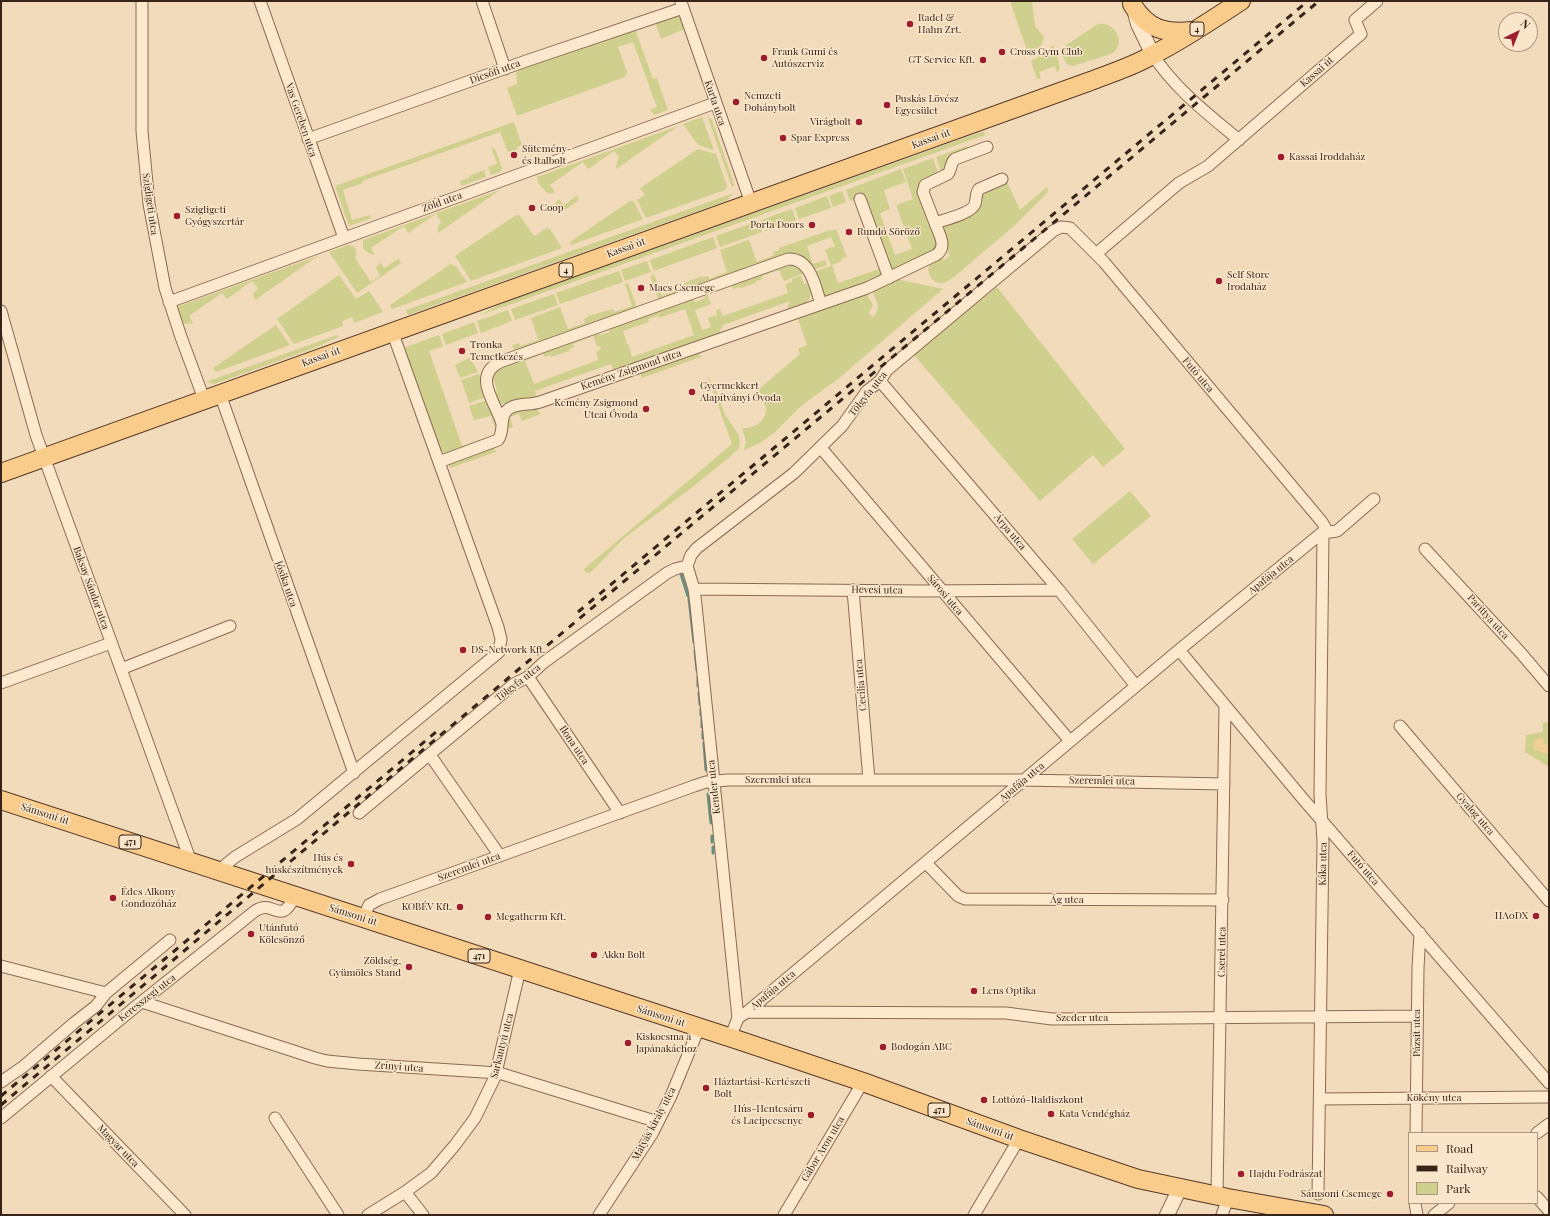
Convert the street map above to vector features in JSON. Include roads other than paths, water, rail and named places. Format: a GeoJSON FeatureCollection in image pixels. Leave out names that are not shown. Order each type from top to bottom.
{"type":"FeatureCollection","features":[{"type":"Feature","properties":{"kind":"main road","name":"Kassai út"},"geometry":{"type":"LineString","coordinates":[[1,473],[392,331],[751,204],[1088,82],[1130,66],[1153,54],[1241,1]]}},
{"type":"Feature","properties":{"kind":"main road"},"geometry":{"type":"LineString","coordinates":[[1132,2],[1139,14],[1148,23],[1158,28],[1176,32],[1195,30]]}},
{"type":"Feature","properties":{"kind":"main road","name":"Sámsoni út"},"geometry":{"type":"LineString","coordinates":[[1,800],[730,1038],[862,1082],[1019,1139],[1138,1178],[1222,1197],[1324,1215]]}},
{"type":"Feature","properties":{"kind":"street","name":"Szigligeti utca"},"geometry":{"type":"LineString","coordinates":[[142,1],[142,124],[144,161],[159,262],[169,302],[212,397]]}},
{"type":"Feature","properties":{"kind":"street","name":"Vas Gereben utca"},"geometry":{"type":"LineString","coordinates":[[260,1],[344,238]]}},
{"type":"Feature","properties":{"kind":"street"},"geometry":{"type":"LineString","coordinates":[[482,1],[505,69]]}},
{"type":"Feature","properties":{"kind":"street","name":"Kassai út"},"geometry":{"type":"LineString","coordinates":[[1239,140],[1361,34],[1355,20],[1377,1]]}},
{"type":"Feature","properties":{"kind":"street"},"geometry":{"type":"LineString","coordinates":[[1096,254],[1179,184],[1208,166],[1239,140],[1206,112],[1161,68],[1138,24],[1132,2]]}},
{"type":"Feature","properties":{"kind":"street","name":"Dicsőfi utca"},"geometry":{"type":"LineString","coordinates":[[308,140],[682,5]]}},
{"type":"Feature","properties":{"kind":"street","name":"Kurta utca"},"geometry":{"type":"LineString","coordinates":[[682,5],[751,204]]}},
{"type":"Feature","properties":{"kind":"street","name":"Zöld utca"},"geometry":{"type":"LineString","coordinates":[[169,302],[715,103]]}},
{"type":"Feature","properties":{"kind":"street","name":"Kemény Zsigmond utca"},"geometry":{"type":"LineString","coordinates":[[439,462],[497,441],[502,435],[504,414],[507,409],[513,406],[540,402],[821,304],[889,278],[940,252],[942,244],[923,192],[925,185],[948,174],[951,171],[952,162],[955,159],[987,147]]}},
{"type":"Feature","properties":{"kind":"street"},"geometry":{"type":"LineString","coordinates":[[935,223],[970,210],[975,205],[976,194],[979,189],[1002,179]]}},
{"type":"Feature","properties":{"kind":"street"},"geometry":{"type":"LineString","coordinates":[[860,199],[889,278]]}},
{"type":"Feature","properties":{"kind":"street","name":"Tölgyfa utca"},"geometry":{"type":"LineString","coordinates":[[359,814],[514,684],[528,677],[543,663],[656,581],[688,562],[697,548],[794,473],[821,448],[828,438],[847,420],[867,392],[880,381],[887,370],[970,302],[1052,231],[1064,227],[1072,230]]}},
{"type":"Feature","properties":{"kind":"street","name":"Futó utca"},"geometry":{"type":"LineString","coordinates":[[1072,230],[1096,254],[1322,528]]}},
{"type":"Feature","properties":{"kind":"street"},"geometry":{"type":"LineString","coordinates":[[502,424],[489,394],[487,381],[489,371],[500,362],[788,259],[800,261],[806,267],[821,304]]}},
{"type":"Feature","properties":{"kind":"street","name":"Baksay Sándor utca"},"geometry":{"type":"LineString","coordinates":[[1,311],[43,458],[191,862]]}},
{"type":"Feature","properties":{"kind":"street"},"geometry":{"type":"LineString","coordinates":[[218,871],[235,857],[291,824],[499,652],[501,639],[498,627],[392,331]]}},
{"type":"Feature","properties":{"kind":"street","name":"Árpa utca"},"geometry":{"type":"LineString","coordinates":[[880,381],[1059,590],[1136,686]]}},
{"type":"Feature","properties":{"kind":"street","name":"Jósika utca"},"geometry":{"type":"LineString","coordinates":[[212,397],[354,773]]}},
{"type":"Feature","properties":{"kind":"street","name":"Sárosi utca"},"geometry":{"type":"LineString","coordinates":[[821,448],[1070,741]]}},
{"type":"Feature","properties":{"kind":"street","name":"Apafája utca"},"geometry":{"type":"LineString","coordinates":[[730,1038],[743,1015],[926,863],[1322,528],[1337,531],[1374,499]]}},
{"type":"Feature","properties":{"kind":"street","name":"Káka utca"},"geometry":{"type":"LineString","coordinates":[[1318,1194],[1323,841],[1320,787],[1322,528]]}},
{"type":"Feature","properties":{"kind":"street","name":"Parittya utca"},"geometry":{"type":"LineString","coordinates":[[1426,549],[1549,686]]}},
{"type":"Feature","properties":{"kind":"street","name":"Kender utca"},"geometry":{"type":"LineString","coordinates":[[688,562],[694,589],[713,781],[743,1015]]}},
{"type":"Feature","properties":{"kind":"street","name":"Hevesi utca"},"geometry":{"type":"LineString","coordinates":[[694,589],[1059,590]]}},
{"type":"Feature","properties":{"kind":"street","name":"Cecília utca"},"geometry":{"type":"LineString","coordinates":[[853,590],[869,780]]}},
{"type":"Feature","properties":{"kind":"street"},"geometry":{"type":"LineString","coordinates":[[121,669],[230,626]]}},
{"type":"Feature","properties":{"kind":"street"},"geometry":{"type":"LineString","coordinates":[[1,683],[111,643]]}},
{"type":"Feature","properties":{"kind":"street","name":"Futó utca"},"geometry":{"type":"LineString","coordinates":[[1179,650],[1225,708],[1549,1083]]}},
{"type":"Feature","properties":{"kind":"street","name":"Ilona utca"},"geometry":{"type":"LineString","coordinates":[[528,677],[620,812]]}},
{"type":"Feature","properties":{"kind":"street","name":"Cserei utca"},"geometry":{"type":"LineString","coordinates":[[1222,1215],[1221,1018],[1225,708]]}},
{"type":"Feature","properties":{"kind":"street","name":"Gyalog utca"},"geometry":{"type":"LineString","coordinates":[[1400,726],[1549,901]]}},
{"type":"Feature","properties":{"kind":"street"},"geometry":{"type":"LineString","coordinates":[[430,755],[500,856]]}},
{"type":"Feature","properties":{"kind":"street","name":"Szeremlei utca"},"geometry":{"type":"LineString","coordinates":[[364,918],[368,906],[372,903],[620,812],[694,786],[713,781],[1024,780],[1224,784]]}},
{"type":"Feature","properties":{"kind":"street","name":"Ág utca"},"geometry":{"type":"LineString","coordinates":[[926,863],[958,896],[965,899],[1223,900]]}},
{"type":"Feature","properties":{"kind":"street","name":"Keresszegi utca"},"geometry":{"type":"LineString","coordinates":[[1,1118],[255,911],[264,907],[279,912],[285,911],[290,906],[295,896]]}},
{"type":"Feature","properties":{"kind":"street","name":"Pázsit utca"},"geometry":{"type":"LineString","coordinates":[[1416,1132],[1417,1016],[1420,933]]}},
{"type":"Feature","properties":{"kind":"street"},"geometry":{"type":"LineString","coordinates":[[1,1082],[24,1066],[96,1006],[106,993],[170,940]]}},
{"type":"Feature","properties":{"kind":"street"},"geometry":{"type":"LineString","coordinates":[[1,966],[106,993]]}},
{"type":"Feature","properties":{"kind":"street","name":"Sarkantyú utca"},"geometry":{"type":"LineString","coordinates":[[368,1215],[405,1192],[431,1172],[460,1140],[481,1107],[496,1073],[520,970]]}},
{"type":"Feature","properties":{"kind":"street","name":"Zrínyi utca"},"geometry":{"type":"LineString","coordinates":[[142,1002],[304,1055],[327,1061],[461,1072],[496,1073],[658,1122]]}},
{"type":"Feature","properties":{"kind":"street","name":"Szeder utca"},"geometry":{"type":"LineString","coordinates":[[743,1015],[1006,1013],[1052,1018],[1417,1016]]}},
{"type":"Feature","properties":{"kind":"street","name":"Mátyás király utca"},"geometry":{"type":"LineString","coordinates":[[599,1215],[644,1147],[658,1122],[674,1089],[699,1028]]}},
{"type":"Feature","properties":{"kind":"street","name":"Magyar utca"},"geometry":{"type":"LineString","coordinates":[[51,1076],[185,1215]]}},
{"type":"Feature","properties":{"kind":"street","name":"Gábor Áron utca"},"geometry":{"type":"LineString","coordinates":[[784,1215],[862,1082]]}},
{"type":"Feature","properties":{"kind":"street","name":"Kökény utca"},"geometry":{"type":"LineString","coordinates":[[1320,1100],[1549,1097]]}},
{"type":"Feature","properties":{"kind":"street"},"geometry":{"type":"LineString","coordinates":[[275,1118],[338,1215]]}},
{"type":"Feature","properties":{"kind":"street"},"geometry":{"type":"LineString","coordinates":[[1538,1132],[1549,1124]]}},
{"type":"Feature","properties":{"kind":"street"},"geometry":{"type":"LineString","coordinates":[[974,1215],[1019,1139]]}},
{"type":"Feature","properties":{"kind":"street"},"geometry":{"type":"LineString","coordinates":[[1167,1215],[1180,1188]]}},
{"type":"Feature","properties":{"kind":"street"},"geometry":{"type":"LineString","coordinates":[[405,1192],[423,1215]]}},
{"type":"Feature","properties":{"kind":"street"},"geometry":{"type":"LineString","coordinates":[[1538,1198],[1549,1212]]}},
{"type":"Feature","properties":{"kind":"street"},"geometry":{"type":"LineString","coordinates":[[1416,1204],[1417,1215]]}},
{"type":"Feature","properties":{"kind":"street"},"geometry":{"type":"LineString","coordinates":[[1434,1215],[1448,1204]]}},
{"type":"Feature","properties":{"kind":"waterway"},"geometry":{"type":"LineString","coordinates":[[681,574],[688,596]]}},
{"type":"Feature","properties":{"kind":"waterway"},"geometry":{"type":"LineString","coordinates":[[689,599],[694,642]]}},
{"type":"Feature","properties":{"kind":"waterway"},"geometry":{"type":"LineString","coordinates":[[695,651],[697,670]]}},
{"type":"Feature","properties":{"kind":"waterway"},"geometry":{"type":"LineString","coordinates":[[698,677],[698,686]]}},
{"type":"Feature","properties":{"kind":"waterway"},"geometry":{"type":"LineString","coordinates":[[699,693],[700,704]]}},
{"type":"Feature","properties":{"kind":"waterway"},"geometry":{"type":"LineString","coordinates":[[701,709],[701,715]]}},
{"type":"Feature","properties":{"kind":"waterway"},"geometry":{"type":"LineString","coordinates":[[702,718],[702,727]]}},
{"type":"Feature","properties":{"kind":"waterway"},"geometry":{"type":"LineString","coordinates":[[703,731],[703,738]]}},
{"type":"Feature","properties":{"kind":"waterway"},"geometry":{"type":"LineString","coordinates":[[704,743],[706,770]]}},
{"type":"Feature","properties":{"kind":"waterway"},"geometry":{"type":"LineString","coordinates":[[708,794],[711,823]]}},
{"type":"Feature","properties":{"kind":"waterway"},"geometry":{"type":"LineString","coordinates":[[712,836],[712,842]]}},
{"type":"Feature","properties":{"kind":"waterway"},"geometry":{"type":"LineString","coordinates":[[713,847],[713,853]]}},
{"type":"Feature","properties":{"kind":"railway"},"geometry":{"type":"LineString","coordinates":[[578,612],[1308,1]]}},
{"type":"Feature","properties":{"kind":"railway"},"geometry":{"type":"LineString","coordinates":[[1,1105],[519,669],[1319,1]]}},
{"type":"Feature","properties":{"kind":"railway"},"geometry":{"type":"LineString","coordinates":[[1,1096],[436,732]]}},
{"type":"Feature","properties":{"kind":"place","name":"Radel & Hahn Zrt."},"geometry":{"type":"Point","coordinates":[910,24]}},
{"type":"Feature","properties":{"kind":"place","name":"Cross Gym Club"},"geometry":{"type":"Point","coordinates":[1002,52]}},
{"type":"Feature","properties":{"kind":"place","name":"Frank Gumi és Autószerviz"},"geometry":{"type":"Point","coordinates":[764,58]}},
{"type":"Feature","properties":{"kind":"place","name":"GT Service Kft."},"geometry":{"type":"Point","coordinates":[983,60]}},
{"type":"Feature","properties":{"kind":"place","name":"Nemzeti Dohánybolt"},"geometry":{"type":"Point","coordinates":[736,102]}},
{"type":"Feature","properties":{"kind":"place","name":"Puskás Lövész Egyesület"},"geometry":{"type":"Point","coordinates":[887,105]}},
{"type":"Feature","properties":{"kind":"place","name":"Virágbolt"},"geometry":{"type":"Point","coordinates":[859,122]}},
{"type":"Feature","properties":{"kind":"place","name":"Spar Express"},"geometry":{"type":"Point","coordinates":[783,138]}},
{"type":"Feature","properties":{"kind":"place","name":"Sütemény- és Italbolt"},"geometry":{"type":"Point","coordinates":[514,155]}},
{"type":"Feature","properties":{"kind":"place","name":"Kassai Iroddaház"},"geometry":{"type":"Point","coordinates":[1281,157]}},
{"type":"Feature","properties":{"kind":"place","name":"Coop"},"geometry":{"type":"Point","coordinates":[532,208]}},
{"type":"Feature","properties":{"kind":"place","name":"Szigligeti Gyógyszertár"},"geometry":{"type":"Point","coordinates":[177,216]}},
{"type":"Feature","properties":{"kind":"place","name":"Porta Doors"},"geometry":{"type":"Point","coordinates":[812,225]}},
{"type":"Feature","properties":{"kind":"place","name":"Rundó Söröző"},"geometry":{"type":"Point","coordinates":[849,232]}},
{"type":"Feature","properties":{"kind":"place","name":"Self Store Irodaház"},"geometry":{"type":"Point","coordinates":[1219,281]}},
{"type":"Feature","properties":{"kind":"place","name":"Macs Csemege"},"geometry":{"type":"Point","coordinates":[641,288]}},
{"type":"Feature","properties":{"kind":"place","name":"Tronka Temetkezés"},"geometry":{"type":"Point","coordinates":[462,351]}},
{"type":"Feature","properties":{"kind":"place","name":"Gyermekkert Alapítványi Óvoda"},"geometry":{"type":"Point","coordinates":[692,392]}},
{"type":"Feature","properties":{"kind":"place","name":"Kemény Zsigmond Utcai Óvoda"},"geometry":{"type":"Point","coordinates":[646,409]}},
{"type":"Feature","properties":{"kind":"place","name":"DS-Network Kft."},"geometry":{"type":"Point","coordinates":[463,650]}},
{"type":"Feature","properties":{"kind":"place","name":"Hús és húskészítmények"},"geometry":{"type":"Point","coordinates":[351,864]}},
{"type":"Feature","properties":{"kind":"place","name":"Édes Alkony Gondozóház"},"geometry":{"type":"Point","coordinates":[113,898]}},
{"type":"Feature","properties":{"kind":"place","name":"KOBÉV Kft."},"geometry":{"type":"Point","coordinates":[460,907]}},
{"type":"Feature","properties":{"kind":"place","name":"HA0DX"},"geometry":{"type":"Point","coordinates":[1536,916]}},
{"type":"Feature","properties":{"kind":"place","name":"Megatherm Kft."},"geometry":{"type":"Point","coordinates":[488,917]}},
{"type":"Feature","properties":{"kind":"place","name":"Utánfutó Kölcsönző"},"geometry":{"type":"Point","coordinates":[251,934]}},
{"type":"Feature","properties":{"kind":"place","name":"Akku Bolt"},"geometry":{"type":"Point","coordinates":[594,955]}},
{"type":"Feature","properties":{"kind":"place","name":"Zöldség, Gyümölcs Stand"},"geometry":{"type":"Point","coordinates":[409,967]}},
{"type":"Feature","properties":{"kind":"place","name":"Lens Optika"},"geometry":{"type":"Point","coordinates":[974,991]}},
{"type":"Feature","properties":{"kind":"place","name":"Kiskocsma a Japánakáchoz"},"geometry":{"type":"Point","coordinates":[628,1043]}},
{"type":"Feature","properties":{"kind":"place","name":"Bodogán ABC"},"geometry":{"type":"Point","coordinates":[883,1047]}},
{"type":"Feature","properties":{"kind":"place","name":"Háztartási-Kertészeti Bolt"},"geometry":{"type":"Point","coordinates":[706,1088]}},
{"type":"Feature","properties":{"kind":"place","name":"Lottózó-Italdiszkont"},"geometry":{"type":"Point","coordinates":[984,1100]}},
{"type":"Feature","properties":{"kind":"place","name":"Kata Vendégház"},"geometry":{"type":"Point","coordinates":[1051,1114]}},
{"type":"Feature","properties":{"kind":"place","name":"Hús-Hentesáru és Lacipecsenye"},"geometry":{"type":"Point","coordinates":[811,1115]}},
{"type":"Feature","properties":{"kind":"place","name":"Hajdu Fodrászat"},"geometry":{"type":"Point","coordinates":[1241,1174]}},
{"type":"Feature","properties":{"kind":"place","name":"Sámsoni Csemege"},"geometry":{"type":"Point","coordinates":[1390,1194]}}]}
